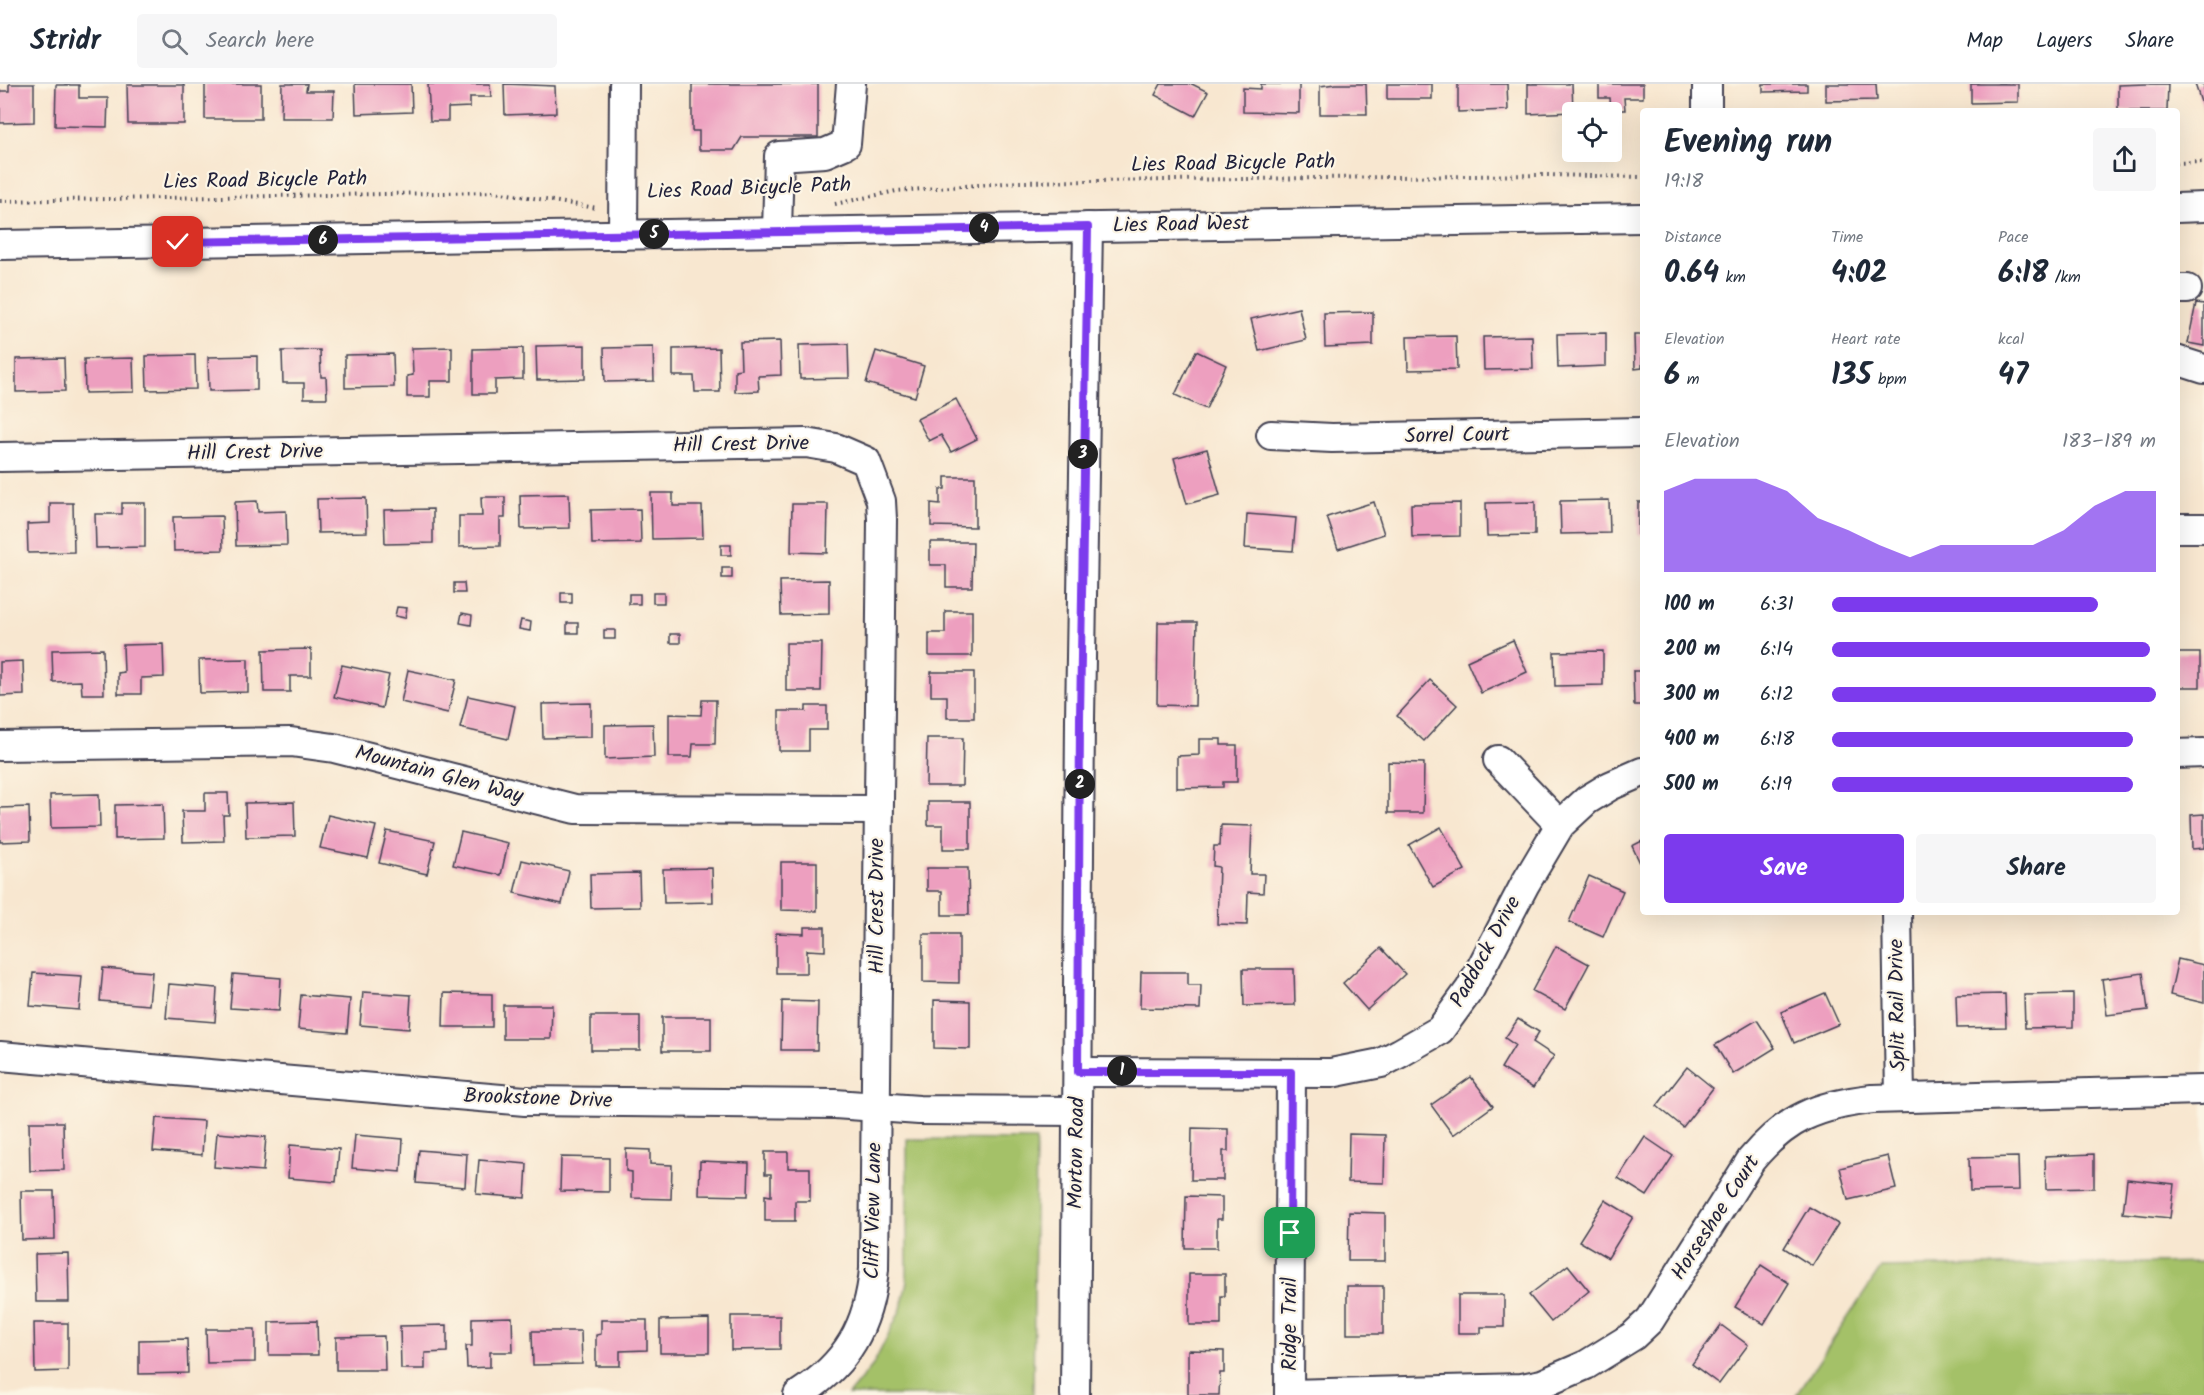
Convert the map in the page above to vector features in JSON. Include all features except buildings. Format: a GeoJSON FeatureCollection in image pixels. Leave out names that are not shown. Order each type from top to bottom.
{"type":"FeatureCollection","features":[{"type":"Feature","properties":{"kind":"street"},"geometry":{"type":"LineString","coordinates":[[624,84],[624,221]]}},
{"type":"Feature","properties":{"kind":"street"},"geometry":{"type":"LineString","coordinates":[[777,231],[779,156],[825,153],[846,144],[850,84]]}},
{"type":"Feature","properties":{"kind":"street"},"geometry":{"type":"LineString","coordinates":[[1707,84],[1707,108]]}},
{"type":"Feature","properties":{"kind":"street"},"geometry":{"type":"LineString","coordinates":[[2180,208],[2204,207]]}},
{"type":"Feature","properties":{"kind":"street","name":"Lies Road West"},"geometry":{"type":"LineString","coordinates":[[0,245],[624,221],[777,231],[1640,218]]}},
{"type":"Feature","properties":{"kind":"street","name":"Morton Road"},"geometry":{"type":"LineString","coordinates":[[1075,1395],[1080,718],[1088,227]]}},
{"type":"Feature","properties":{"kind":"street"},"geometry":{"type":"LineString","coordinates":[[2180,361],[2204,369]]}},
{"type":"Feature","properties":{"kind":"street","name":"Sorrel Court"},"geometry":{"type":"LineString","coordinates":[[1271,435],[1332,438],[1640,432]]}},
{"type":"Feature","properties":{"kind":"street","name":"Hill Crest Drive"},"geometry":{"type":"LineString","coordinates":[[0,457],[806,443],[836,448],[866,461],[881,501],[876,1107]]}},
{"type":"Feature","properties":{"kind":"street"},"geometry":{"type":"LineString","coordinates":[[2180,528],[2204,528]]}},
{"type":"Feature","properties":{"kind":"street","name":"Mountain Glen Way"},"geometry":{"type":"LineString","coordinates":[[0,746],[291,742],[334,748],[575,809],[878,810]]}},
{"type":"Feature","properties":{"kind":"street"},"geometry":{"type":"LineString","coordinates":[[2180,754],[2204,753]]}},
{"type":"Feature","properties":{"kind":"street"},"geometry":{"type":"LineString","coordinates":[[1498,760],[1560,825]]}},
{"type":"Feature","properties":{"kind":"street","name":"Paddock Drive"},"geometry":{"type":"LineString","coordinates":[[1078,1072],[1331,1072],[1381,1063],[1440,1030],[1480,973],[1524,884],[1560,825],[1587,800],[1610,786],[1640,773]]}},
{"type":"Feature","properties":{"kind":"street","name":"Split Rail Drive"},"geometry":{"type":"LineString","coordinates":[[1897,915],[1900,1098]]}},
{"type":"Feature","properties":{"kind":"street","name":"Brookstone Drive"},"geometry":{"type":"LineString","coordinates":[[0,1056],[525,1101],[835,1104],[1077,1112]]}},
{"type":"Feature","properties":{"kind":"street","name":"Ridge Trail"},"geometry":{"type":"LineString","coordinates":[[1289,1395],[1291,1072]]}},
{"type":"Feature","properties":{"kind":"street","name":"Horseshoe Court"},"geometry":{"type":"LineString","coordinates":[[1289,1395],[1505,1390],[1542,1384],[1586,1365],[1633,1336],[1650,1320],[1739,1176],[1769,1138],[1791,1121],[1817,1110],[1842,1102],[1900,1098],[2201,1090]]}},
{"type":"Feature","properties":{"kind":"street","name":"Cliff View Lane"},"geometry":{"type":"LineString","coordinates":[[798,1395],[833,1370],[855,1337],[869,1304],[874,1269],[876,1107]]}},
{"type":"Feature","properties":{"kind":"path"},"geometry":{"type":"LineString","coordinates":[[2180,163],[2204,162]]}},
{"type":"Feature","properties":{"kind":"path","name":"Lies Road Bicycle Path"},"geometry":{"type":"LineString","coordinates":[[833,204],[896,190],[1019,182],[1556,175],[1640,177]]}},
{"type":"Feature","properties":{"kind":"path","name":"Lies Road Bicycle Path"},"geometry":{"type":"LineString","coordinates":[[0,201],[495,192],[586,208],[624,221]]}},
{"type":"Feature","properties":{"kind":"green space"},"geometry":{"type":"Polygon","coordinates":[[[907,1139],[1036,1140],[1033,1395],[848,1395],[873,1365],[901,1309],[907,1281],[907,1139]]]}},
{"type":"Feature","properties":{"kind":"green space"},"geometry":{"type":"Polygon","coordinates":[[[2204,1262],[2204,1395],[1796,1395],[1881,1268],[2204,1262]]]}},
{"type":"Feature","properties":{"kind":"route"},"geometry":{"type":"LineString","coordinates":[[178,242],[1088,227],[1080,718],[1078,1072],[1291,1072],[1290,1233]]}}]}
